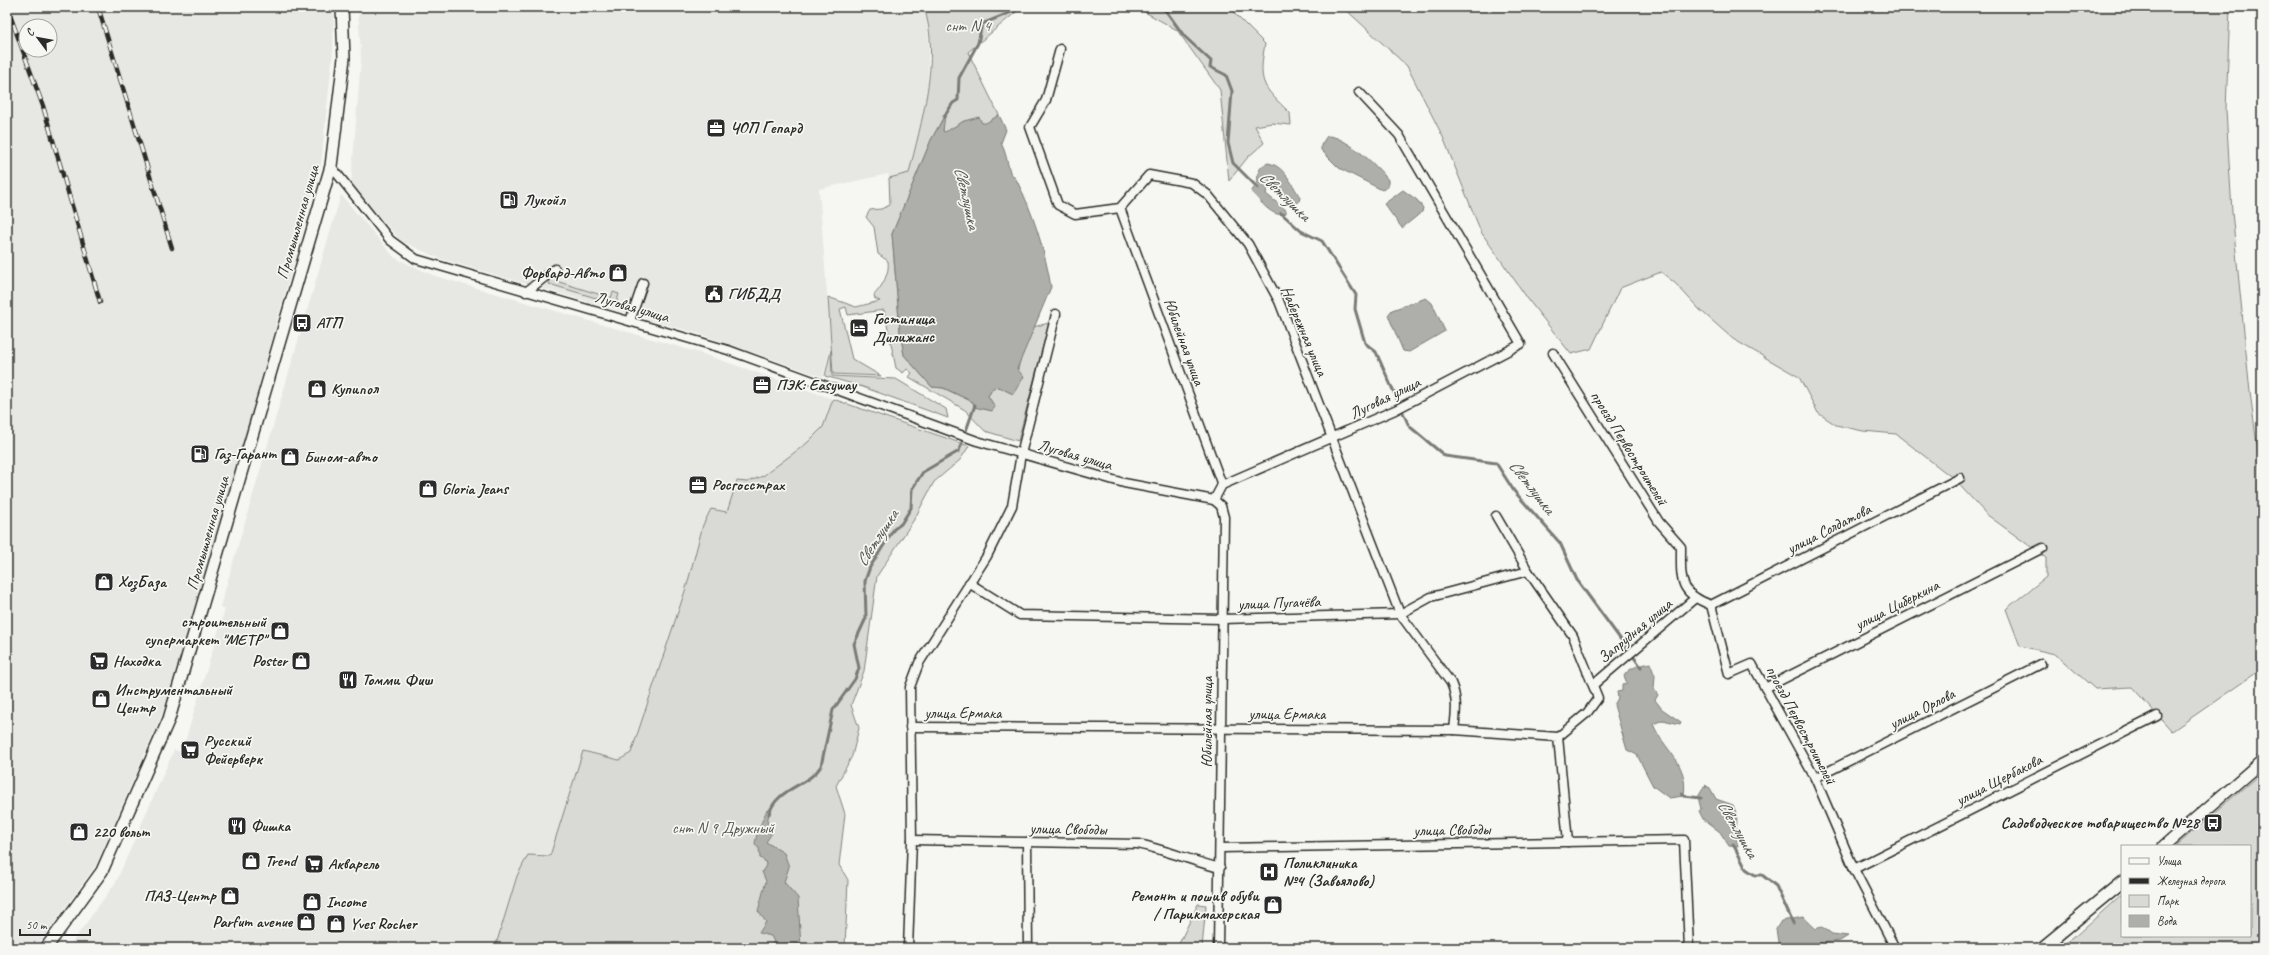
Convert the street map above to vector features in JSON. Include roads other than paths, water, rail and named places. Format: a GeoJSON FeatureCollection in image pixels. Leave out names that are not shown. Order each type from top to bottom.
{"type":"FeatureCollection","features":[{"type":"Feature","properties":{"kind":"main road","name":"Промышленная улица"},"geometry":{"type":"LineString","coordinates":[[46,948],[102,871],[169,719],[331,166],[344,58],[342,7]]}},
{"type":"Feature","properties":{"kind":"main road"},"geometry":{"type":"LineString","coordinates":[[2165,845],[2262,761]]}},
{"type":"Feature","properties":{"kind":"main road"},"geometry":{"type":"LineString","coordinates":[[2042,948],[2121,883]]}},
{"type":"Feature","properties":{"kind":"street"},"geometry":{"type":"LineString","coordinates":[[1060,49],[1046,100],[1030,127],[1058,205],[1076,214],[1120,208]]}},
{"type":"Feature","properties":{"kind":"street","name":"Луговая улица"},"geometry":{"type":"LineString","coordinates":[[1222,485],[1332,439],[1395,410],[1521,344],[1399,135],[1359,92]]}},
{"type":"Feature","properties":{"kind":"street","name":"Луговая улица"},"geometry":{"type":"LineString","coordinates":[[331,166],[390,240],[416,259],[728,350],[977,441],[1124,483],[1214,500]]}},
{"type":"Feature","properties":{"kind":"street","name":"Набережная улица"},"geometry":{"type":"LineString","coordinates":[[1120,208],[1149,175],[1192,183],[1208,196],[1248,244],[1279,301],[1400,614],[1451,683],[1455,692],[1457,710],[1454,730]]}},
{"type":"Feature","properties":{"kind":"street","name":"Юбилейная улица"},"geometry":{"type":"LineString","coordinates":[[1120,208],[1222,485]]}},
{"type":"Feature","properties":{"kind":"street"},"geometry":{"type":"LineString","coordinates":[[526,292],[555,269]]}},
{"type":"Feature","properties":{"kind":"street"},"geometry":{"type":"LineString","coordinates":[[630,321],[642,283]]}},
{"type":"Feature","properties":{"kind":"street"},"geometry":{"type":"LineString","coordinates":[[908,948],[912,840],[910,687],[919,663],[987,556],[1012,506],[1021,454],[1056,314]]}},
{"type":"Feature","properties":{"kind":"street","name":"проезд Первостроителей"},"geometry":{"type":"LineString","coordinates":[[1553,353],[1659,522],[1681,547],[1681,582],[1694,599]]}},
{"type":"Feature","properties":{"kind":"street","name":"улица Солдатова"},"geometry":{"type":"LineString","coordinates":[[1711,605],[1960,478]]}},
{"type":"Feature","properties":{"kind":"street"},"geometry":{"type":"LineString","coordinates":[[1214,500],[1222,485]]}},
{"type":"Feature","properties":{"kind":"street","name":"Юбилейная улица"},"geometry":{"type":"LineString","coordinates":[[1214,500],[1221,506],[1224,517],[1220,728],[1221,848],[1218,948]]}},
{"type":"Feature","properties":{"kind":"street"},"geometry":{"type":"LineString","coordinates":[[1496,516],[1528,571],[1574,636],[1598,698],[1587,713],[1558,737],[1568,842]]}},
{"type":"Feature","properties":{"kind":"street","name":"улица Циберкина"},"geometry":{"type":"LineString","coordinates":[[1765,688],[2043,548]]}},
{"type":"Feature","properties":{"kind":"street","name":"улица Пугачёва"},"geometry":{"type":"LineString","coordinates":[[969,583],[1020,615],[1222,619],[1400,614],[1431,597],[1528,571]]}},
{"type":"Feature","properties":{"kind":"street"},"geometry":{"type":"LineString","coordinates":[[1694,599],[1711,605]]}},
{"type":"Feature","properties":{"kind":"street","name":"Запрудная улица"},"geometry":{"type":"LineString","coordinates":[[1593,684],[1694,599]]}},
{"type":"Feature","properties":{"kind":"street","name":"проезд Первостроителей"},"geometry":{"type":"LineString","coordinates":[[1711,605],[1729,674],[1752,664],[1815,778],[1854,869],[1895,948]]}},
{"type":"Feature","properties":{"kind":"street","name":"улица Орлова"},"geometry":{"type":"LineString","coordinates":[[1815,778],[2041,664]]}},
{"type":"Feature","properties":{"kind":"street","name":"улица Щербакова"},"geometry":{"type":"LineString","coordinates":[[1854,869],[2157,716]]}},
{"type":"Feature","properties":{"kind":"street","name":"улица Ермака"},"geometry":{"type":"LineString","coordinates":[[910,726],[1454,730],[1558,737]]}},
{"type":"Feature","properties":{"kind":"street","name":"улица Свободы"},"geometry":{"type":"LineString","coordinates":[[912,840],[1138,844],[1161,849],[1220,868]]}},
{"type":"Feature","properties":{"kind":"street","name":"улица Свободы"},"geometry":{"type":"LineString","coordinates":[[1221,848],[1684,840],[1689,948]]}},
{"type":"Feature","properties":{"kind":"street"},"geometry":{"type":"LineString","coordinates":[[1027,842],[1028,948]]}},
{"type":"Feature","properties":{"kind":"water"},"geometry":{"type":"Polygon","coordinates":[[[945,115],[943,131],[945,132],[964,121],[979,117],[982,123],[986,123],[999,115],[1006,130],[1001,143],[1010,172],[1016,179],[1033,218],[1042,246],[1051,287],[1017,369],[1024,377],[1013,394],[999,387],[993,388],[988,396],[995,407],[992,411],[974,407],[973,402],[944,388],[932,387],[904,355],[900,331],[892,234],[931,140],[945,115]]]}},
{"type":"Feature","properties":{"kind":"water"},"geometry":{"type":"Polygon","coordinates":[[[1327,136],[1342,140],[1360,152],[1377,167],[1388,180],[1388,187],[1382,190],[1339,168],[1321,150],[1321,145],[1327,136]]]}},
{"type":"Feature","properties":{"kind":"water"},"geometry":{"type":"Polygon","coordinates":[[[1268,163],[1279,168],[1283,172],[1300,197],[1299,202],[1296,203],[1286,198],[1274,186],[1267,189],[1266,194],[1286,210],[1286,213],[1276,214],[1272,212],[1251,192],[1257,184],[1260,169],[1268,163]]]}},
{"type":"Feature","properties":{"kind":"water"},"geometry":{"type":"Polygon","coordinates":[[[1403,190],[1417,200],[1423,208],[1422,212],[1402,228],[1384,204],[1403,190]]]}},
{"type":"Feature","properties":{"kind":"water"},"geometry":{"type":"Polygon","coordinates":[[[1426,298],[1432,303],[1445,331],[1409,352],[1403,351],[1388,315],[1392,310],[1426,298]]]}},
{"type":"Feature","properties":{"kind":"water"},"geometry":{"type":"Polygon","coordinates":[[[1650,663],[1655,676],[1654,689],[1658,695],[1655,700],[1662,709],[1681,722],[1680,724],[1663,720],[1653,724],[1679,765],[1683,774],[1685,784],[1684,796],[1669,798],[1653,786],[1637,755],[1627,750],[1614,705],[1618,698],[1617,692],[1622,691],[1622,684],[1627,683],[1624,676],[1626,673],[1636,667],[1650,663]]]}},
{"type":"Feature","properties":{"kind":"water"},"geometry":{"type":"Polygon","coordinates":[[[1705,785],[1710,788],[1716,799],[1733,805],[1737,821],[1736,836],[1738,847],[1729,846],[1720,832],[1703,819],[1699,811],[1701,809],[1698,797],[1704,787],[1706,788],[1705,785]]]}},
{"type":"Feature","properties":{"kind":"water"},"geometry":{"type":"Polygon","coordinates":[[[767,810],[769,811],[767,826],[772,833],[766,842],[784,853],[789,867],[784,882],[798,898],[801,948],[770,948],[774,942],[771,936],[759,933],[766,922],[758,911],[766,881],[762,872],[766,865],[765,861],[760,858],[759,848],[755,845],[755,842],[761,822],[767,810]]]}},
{"type":"Feature","properties":{"kind":"water"},"geometry":{"type":"Polygon","coordinates":[[[1804,917],[1815,929],[1822,927],[1832,934],[1848,936],[1840,941],[1820,943],[1818,948],[1779,948],[1776,929],[1781,921],[1804,917]]]}},
{"type":"Feature","properties":{"kind":"waterway","name":"Светлушка"},"geometry":{"type":"LineString","coordinates":[[944,117],[953,103],[958,100],[959,78],[978,43],[982,24],[1024,7]]}},
{"type":"Feature","properties":{"kind":"waterway","name":"Светлушка"},"geometry":{"type":"LineString","coordinates":[[1160,7],[1166,11],[1184,36],[1211,61],[1210,67],[1226,75],[1232,91],[1228,143],[1233,163],[1258,188]]}},
{"type":"Feature","properties":{"kind":"waterway","name":"Светлушка"},"geometry":{"type":"LineString","coordinates":[[1281,213],[1301,231],[1322,241],[1356,295],[1355,309],[1365,343],[1376,352],[1409,426],[1445,456],[1496,463],[1514,491],[1560,543],[1577,580],[1641,667]]}},
{"type":"Feature","properties":{"kind":"waterway","name":"Светлушка"},"geometry":{"type":"LineString","coordinates":[[769,814],[778,798],[816,773],[821,766],[833,710],[855,679],[859,668],[854,644],[866,618],[865,581],[870,567],[894,529],[901,524],[911,508],[912,489],[923,472],[959,451],[975,405]]}},
{"type":"Feature","properties":{"kind":"waterway","name":"Светлушка"},"geometry":{"type":"LineString","coordinates":[[1682,794],[1684,796],[1701,798]]}},
{"type":"Feature","properties":{"kind":"waterway","name":"Светлушка"},"geometry":{"type":"LineString","coordinates":[[1733,844],[1746,869],[1755,875],[1762,875],[1776,886],[1793,923]]}},
{"type":"Feature","properties":{"kind":"railway"},"geometry":{"type":"LineString","coordinates":[[7,7],[43,106],[100,302]]}},
{"type":"Feature","properties":{"kind":"railway"},"geometry":{"type":"LineString","coordinates":[[98,7],[172,248]]}},
{"type":"Feature","properties":{"kind":"place","name":"ЧОП Гепард"},"geometry":{"type":"Point","coordinates":[716,128]}},
{"type":"Feature","properties":{"kind":"place","name":"Лукойл"},"geometry":{"type":"Point","coordinates":[509,200]}},
{"type":"Feature","properties":{"kind":"place","name":"Форвард-Авто"},"geometry":{"type":"Point","coordinates":[618,273]}},
{"type":"Feature","properties":{"kind":"place","name":"ГИБДД"},"geometry":{"type":"Point","coordinates":[714,294]}},
{"type":"Feature","properties":{"kind":"place","name":"АТП"},"geometry":{"type":"Point","coordinates":[302,323]}},
{"type":"Feature","properties":{"kind":"place","name":"Гостиница Дилижанс"},"geometry":{"type":"Point","coordinates":[859,328]}},
{"type":"Feature","properties":{"kind":"place","name":"ПЭК: Easyway"},"geometry":{"type":"Point","coordinates":[762,385]}},
{"type":"Feature","properties":{"kind":"place","name":"Купипол"},"geometry":{"type":"Point","coordinates":[317,389]}},
{"type":"Feature","properties":{"kind":"place","name":"Газ-Гарант"},"geometry":{"type":"Point","coordinates":[200,454]}},
{"type":"Feature","properties":{"kind":"place","name":"Бином-авто"},"geometry":{"type":"Point","coordinates":[290,457]}},
{"type":"Feature","properties":{"kind":"place","name":"Росгосстрах"},"geometry":{"type":"Point","coordinates":[698,485]}},
{"type":"Feature","properties":{"kind":"place","name":"Gloria Jeans"},"geometry":{"type":"Point","coordinates":[428,489]}},
{"type":"Feature","properties":{"kind":"place","name":"ХозБаза"},"geometry":{"type":"Point","coordinates":[104,582]}},
{"type":"Feature","properties":{"kind":"place","name":"строительный супермаркет \"МЕТР\""},"geometry":{"type":"Point","coordinates":[280,631]}},
{"type":"Feature","properties":{"kind":"place","name":"Находка"},"geometry":{"type":"Point","coordinates":[99,661]}},
{"type":"Feature","properties":{"kind":"place","name":"Poster"},"geometry":{"type":"Point","coordinates":[301,661]}},
{"type":"Feature","properties":{"kind":"place","name":"Томми Фиш"},"geometry":{"type":"Point","coordinates":[348,680]}},
{"type":"Feature","properties":{"kind":"place","name":"Инструментальный Центр"},"geometry":{"type":"Point","coordinates":[101,699]}},
{"type":"Feature","properties":{"kind":"place","name":"Русский Фейерверк"},"geometry":{"type":"Point","coordinates":[190,750]}},
{"type":"Feature","properties":{"kind":"place","name":"Садоводческое товарищество №28"},"geometry":{"type":"Point","coordinates":[2213,823]}},
{"type":"Feature","properties":{"kind":"place","name":"Фишка"},"geometry":{"type":"Point","coordinates":[237,826]}},
{"type":"Feature","properties":{"kind":"place","name":"220 вольт"},"geometry":{"type":"Point","coordinates":[79,832]}},
{"type":"Feature","properties":{"kind":"place","name":"Trend"},"geometry":{"type":"Point","coordinates":[251,861]}},
{"type":"Feature","properties":{"kind":"place","name":"Акварель"},"geometry":{"type":"Point","coordinates":[314,864]}},
{"type":"Feature","properties":{"kind":"place","name":"Поликлиника №4 (Завьялово)"},"geometry":{"type":"Point","coordinates":[1269,872]}},
{"type":"Feature","properties":{"kind":"place","name":"ПАЗ-Центр"},"geometry":{"type":"Point","coordinates":[230,896]}},
{"type":"Feature","properties":{"kind":"place","name":"Income"},"geometry":{"type":"Point","coordinates":[312,902]}},
{"type":"Feature","properties":{"kind":"place","name":"Ремонт и пошив обуви / Парикмахерская"},"geometry":{"type":"Point","coordinates":[1273,905]}},
{"type":"Feature","properties":{"kind":"place","name":"Parfum avenue"},"geometry":{"type":"Point","coordinates":[306,922]}},
{"type":"Feature","properties":{"kind":"place","name":"Yves Rocher"},"geometry":{"type":"Point","coordinates":[336,924]}},
{"type":"Feature","properties":{"kind":"park label","name":"снт N 4"},"geometry":{"type":"Point","coordinates":[968,26]}},
{"type":"Feature","properties":{"kind":"park label","name":"снт N 9 Дружный"},"geometry":{"type":"Point","coordinates":[723,828]}}]}
